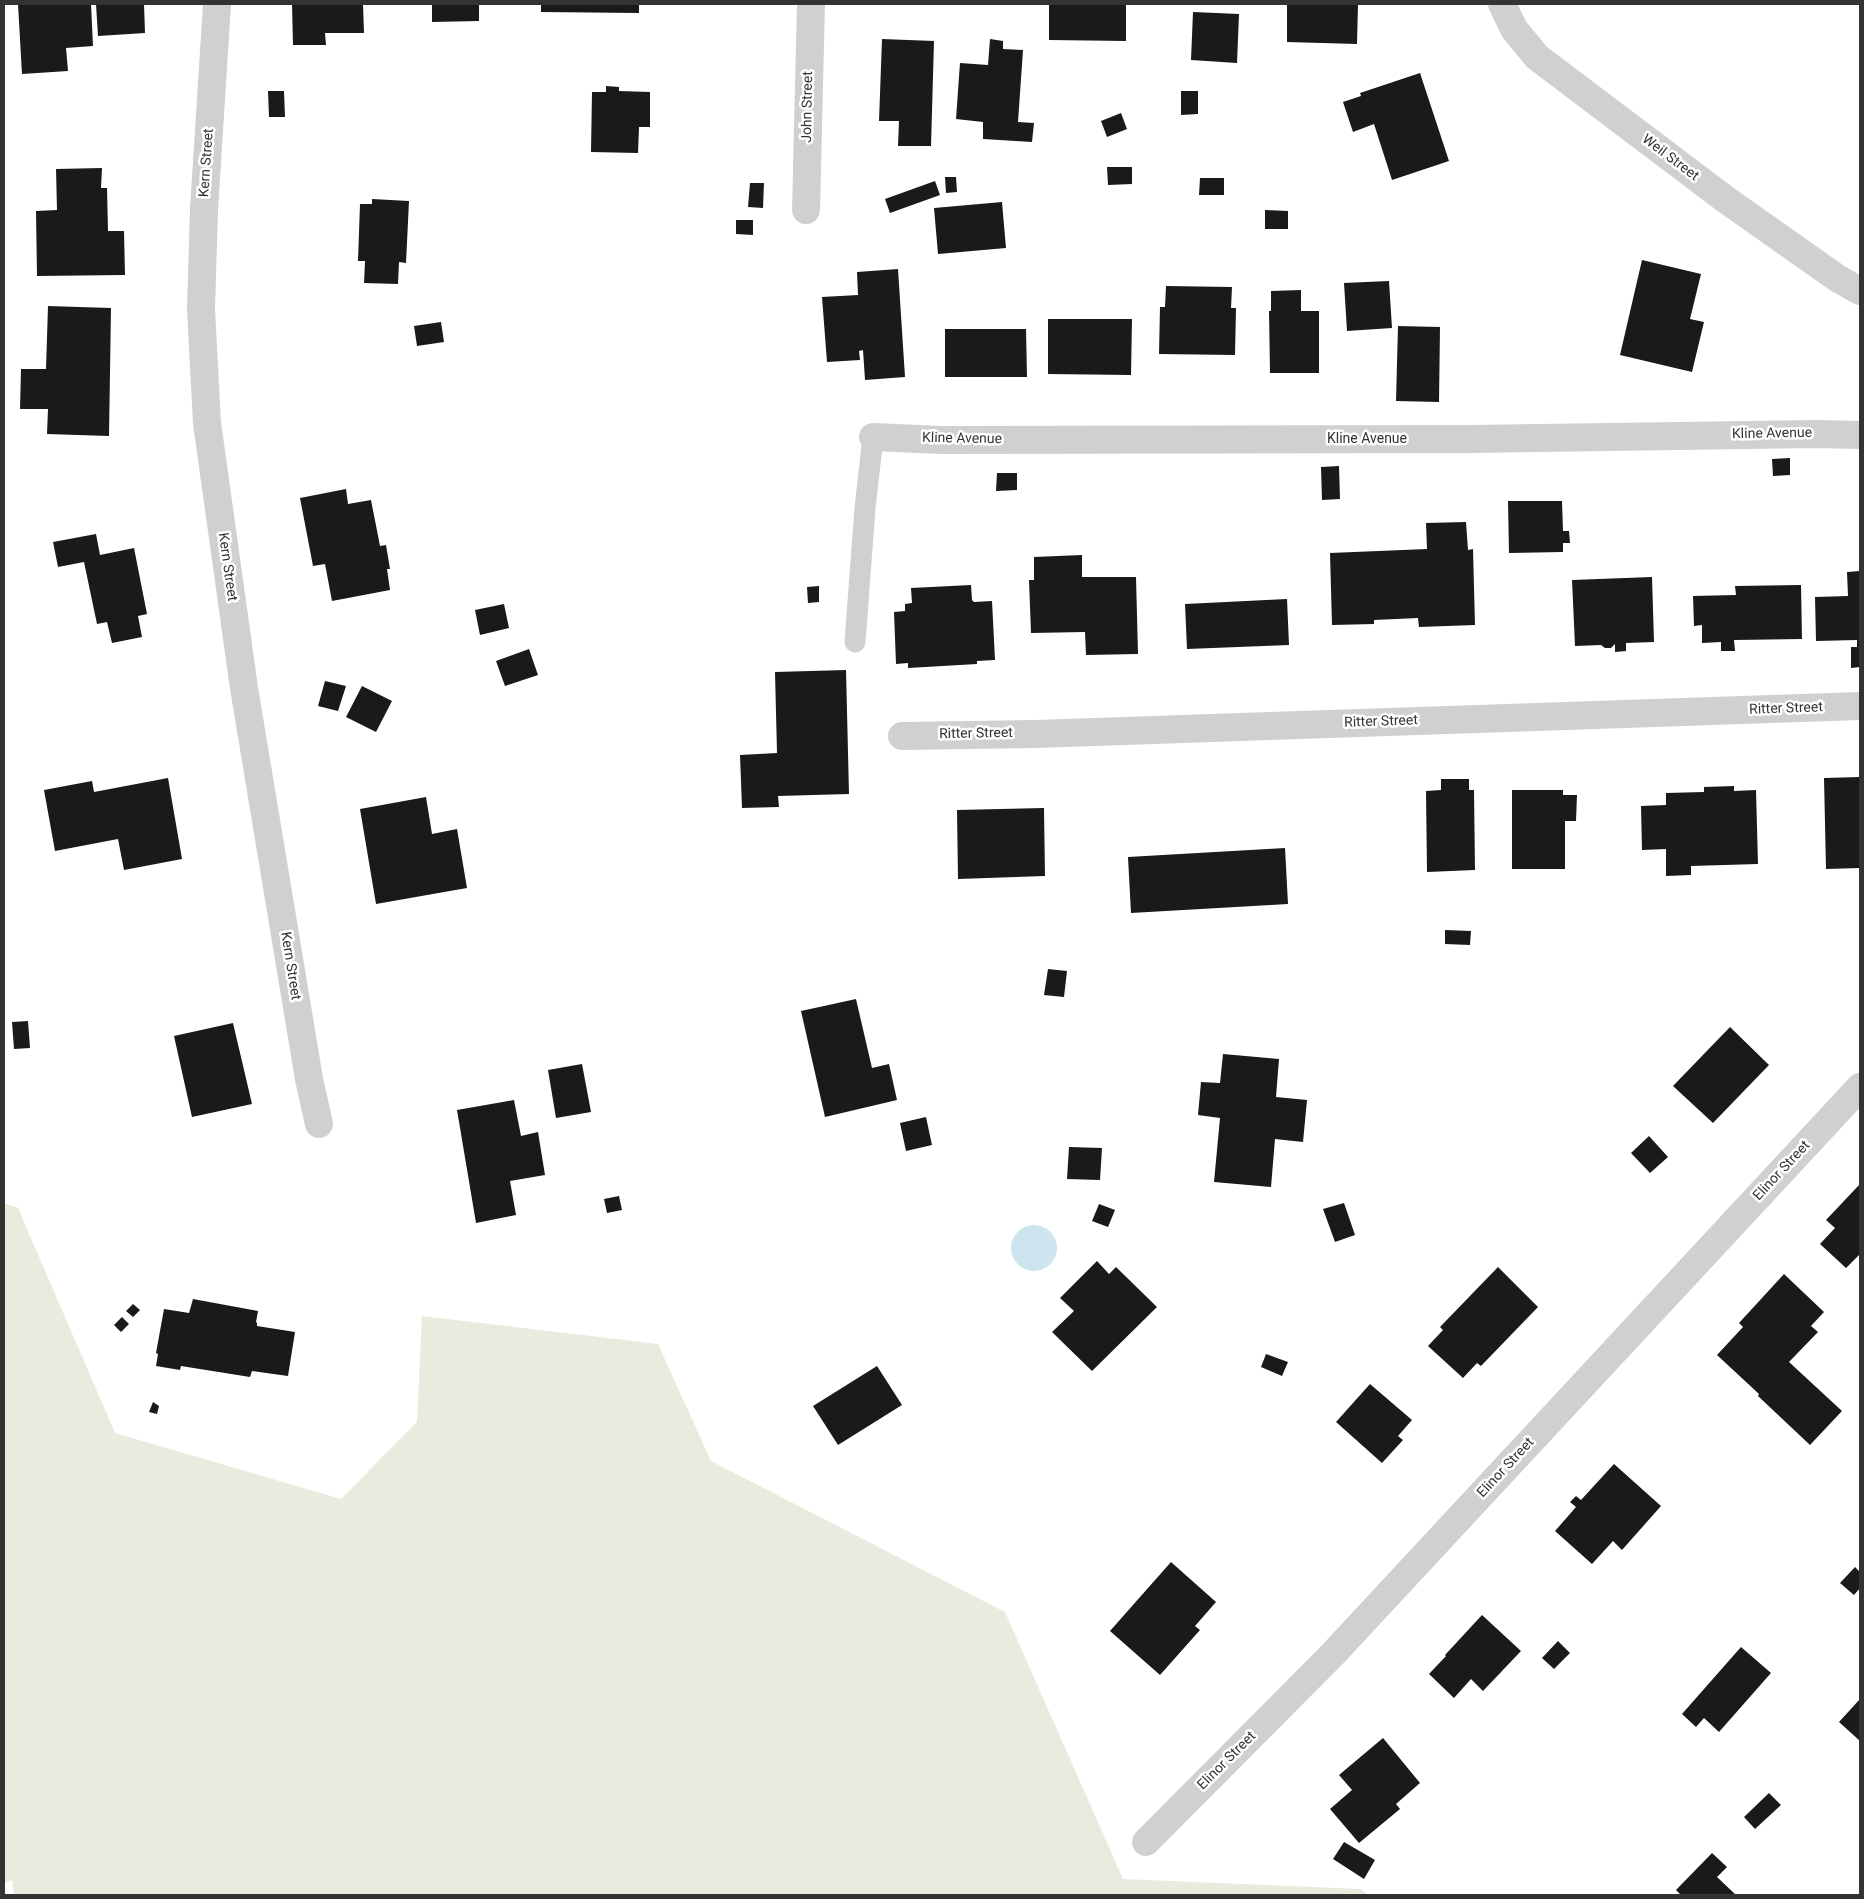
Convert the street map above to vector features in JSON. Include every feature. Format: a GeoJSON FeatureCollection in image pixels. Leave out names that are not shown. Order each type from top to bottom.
{"type":"FeatureCollection","features":[{"type":"Feature","properties":{"kind":"street","name":"Kern Street"},"geometry":{"type":"LineString","coordinates":[[217,4],[204,209],[201,298],[207,423],[244,688],[309,1079],[319,1124]]}},
{"type":"Feature","properties":{"kind":"street","name":"John Street"},"geometry":{"type":"LineString","coordinates":[[806,210],[810,4]]}},
{"type":"Feature","properties":{"kind":"street","name":"Weil Street"},"geometry":{"type":"LineString","coordinates":[[1502,4],[1514,29],[1537,57],[1724,200],[1837,278],[1860,291]]}},
{"type":"Feature","properties":{"kind":"street","name":"Kline Avenue"},"geometry":{"type":"LineString","coordinates":[[873,437],[941,440],[1420,439],[1860,435]]}},
{"type":"Feature","properties":{"kind":"street","name":"Ritter Street"},"geometry":{"type":"LineString","coordinates":[[902,736],[1035,734],[1860,706]]}},
{"type":"Feature","properties":{"kind":"street","name":"Elinor Street"},"geometry":{"type":"LineString","coordinates":[[1146,1842],[1338,1648],[1860,1087]]}},
{"type":"Feature","properties":{"kind":"lane"},"geometry":{"type":"LineString","coordinates":[[855,642],[865,508],[873,437]]}},
{"type":"Feature","properties":{"kind":"shaded area"},"geometry":{"type":"Polygon","coordinates":[[[4,1203],[18,1208],[115,1433],[341,1499],[417,1422],[422,1316],[658,1344],[711,1461],[1005,1612],[1123,1879],[1361,1889],[1368,1895],[14,1895],[12,1880],[4,1883],[4,1203]]]}},
{"type":"Feature","properties":{"kind":"water"},"geometry":{"type":"Polygon","coordinates":[[[1029,1225],[1039,1225],[1051,1231],[1056,1239],[1056,1257],[1051,1265],[1043,1270],[1029,1271],[1021,1268],[1014,1261],[1011,1253],[1011,1243],[1014,1235],[1021,1228],[1029,1225]]]}},
{"type":"Feature","properties":{"kind":"building"},"geometry":{"type":"Polygon","coordinates":[[[18,4],[91,4],[93,46],[66,48],[68,71],[22,74],[18,4]]]}},
{"type":"Feature","properties":{"kind":"building"},"geometry":{"type":"Polygon","coordinates":[[[96,4],[144,4],[145,33],[98,36],[96,4]]]}},
{"type":"Feature","properties":{"kind":"building"},"geometry":{"type":"Polygon","coordinates":[[[292,4],[363,4],[364,33],[325,33],[326,45],[293,45],[292,4]]]}},
{"type":"Feature","properties":{"kind":"building"},"geometry":{"type":"Polygon","coordinates":[[[432,4],[479,4],[479,21],[432,22],[432,4]]]}},
{"type":"Feature","properties":{"kind":"building"},"geometry":{"type":"Polygon","coordinates":[[[541,4],[639,4],[639,13],[541,12],[541,4]]]}},
{"type":"Feature","properties":{"kind":"building"},"geometry":{"type":"Polygon","coordinates":[[[1049,4],[1126,4],[1126,41],[1049,40],[1049,4]]]}},
{"type":"Feature","properties":{"kind":"building"},"geometry":{"type":"Polygon","coordinates":[[[1287,4],[1358,4],[1357,44],[1287,42],[1287,4]]]}},
{"type":"Feature","properties":{"kind":"building"},"geometry":{"type":"Polygon","coordinates":[[[1193,12],[1239,14],[1237,63],[1191,60],[1193,12]]]}},
{"type":"Feature","properties":{"kind":"building"},"geometry":{"type":"Polygon","coordinates":[[[882,39],[934,41],[931,146],[898,146],[899,121],[879,121],[882,39]]]}},
{"type":"Feature","properties":{"kind":"building"},"geometry":{"type":"Polygon","coordinates":[[[990,39],[1003,41],[1003,49],[1023,50],[1018,122],[1034,123],[1032,142],[983,139],[983,122],[956,119],[960,63],[988,65],[990,39]]]}},
{"type":"Feature","properties":{"kind":"building"},"geometry":{"type":"Polygon","coordinates":[[[1420,73],[1449,161],[1392,180],[1374,124],[1353,132],[1343,102],[1361,96],[1360,93],[1420,73]]]}},
{"type":"Feature","properties":{"kind":"building"},"geometry":{"type":"Polygon","coordinates":[[[606,86],[619,87],[619,91],[650,92],[650,127],[639,127],[638,153],[591,152],[592,92],[606,92],[606,86]]]}},
{"type":"Feature","properties":{"kind":"building"},"geometry":{"type":"Polygon","coordinates":[[[268,91],[284,91],[285,117],[269,117],[268,91]]]}},
{"type":"Feature","properties":{"kind":"building"},"geometry":{"type":"Polygon","coordinates":[[[1181,91],[1198,91],[1198,114],[1181,115],[1181,91]]]}},
{"type":"Feature","properties":{"kind":"building"},"geometry":{"type":"Polygon","coordinates":[[[1121,113],[1127,129],[1107,137],[1101,121],[1121,113]]]}},
{"type":"Feature","properties":{"kind":"building"},"geometry":{"type":"Polygon","coordinates":[[[1107,167],[1132,167],[1132,184],[1108,185],[1107,167]]]}},
{"type":"Feature","properties":{"kind":"building"},"geometry":{"type":"Polygon","coordinates":[[[102,168],[101,188],[107,188],[108,231],[124,231],[125,275],[37,276],[36,211],[57,210],[56,169],[102,168]]]}},
{"type":"Feature","properties":{"kind":"building"},"geometry":{"type":"Polygon","coordinates":[[[945,177],[956,177],[957,192],[946,193],[945,177]]]}},
{"type":"Feature","properties":{"kind":"building"},"geometry":{"type":"Polygon","coordinates":[[[1200,178],[1224,178],[1224,195],[1199,195],[1200,178]]]}},
{"type":"Feature","properties":{"kind":"building"},"geometry":{"type":"Polygon","coordinates":[[[935,181],[940,195],[890,213],[885,199],[935,181]]]}},
{"type":"Feature","properties":{"kind":"building"},"geometry":{"type":"Polygon","coordinates":[[[750,183],[764,183],[763,208],[748,207],[750,183]]]}},
{"type":"Feature","properties":{"kind":"building"},"geometry":{"type":"Polygon","coordinates":[[[372,199],[409,201],[406,263],[399,262],[398,284],[364,283],[365,261],[358,261],[360,204],[372,204],[372,199]]]}},
{"type":"Feature","properties":{"kind":"building"},"geometry":{"type":"Polygon","coordinates":[[[1002,202],[1006,248],[938,254],[934,208],[1002,202]]]}},
{"type":"Feature","properties":{"kind":"building"},"geometry":{"type":"Polygon","coordinates":[[[1265,210],[1288,211],[1288,229],[1265,229],[1265,210]]]}},
{"type":"Feature","properties":{"kind":"building"},"geometry":{"type":"Polygon","coordinates":[[[736,220],[753,220],[753,235],[736,234],[736,220]]]}},
{"type":"Feature","properties":{"kind":"building"},"geometry":{"type":"Polygon","coordinates":[[[1642,260],[1701,274],[1690,319],[1704,322],[1692,372],[1620,355],[1642,260]]]}},
{"type":"Feature","properties":{"kind":"building"},"geometry":{"type":"Polygon","coordinates":[[[898,269],[905,377],[865,380],[863,350],[859,351],[860,360],[827,362],[822,297],[858,295],[857,272],[898,269]]]}},
{"type":"Feature","properties":{"kind":"building"},"geometry":{"type":"Polygon","coordinates":[[[1389,281],[1392,328],[1347,331],[1344,283],[1389,281]]]}},
{"type":"Feature","properties":{"kind":"building"},"geometry":{"type":"Polygon","coordinates":[[[1166,286],[1232,287],[1231,308],[1236,308],[1235,355],[1159,354],[1160,307],[1165,307],[1166,286]]]}},
{"type":"Feature","properties":{"kind":"building"},"geometry":{"type":"Polygon","coordinates":[[[1301,290],[1301,311],[1319,311],[1319,373],[1270,373],[1269,311],[1271,311],[1271,291],[1301,290]]]}},
{"type":"Feature","properties":{"kind":"building"},"geometry":{"type":"Polygon","coordinates":[[[48,306],[111,308],[109,436],[47,434],[48,409],[20,409],[21,369],[46,369],[48,306]]]}},
{"type":"Feature","properties":{"kind":"building"},"geometry":{"type":"Polygon","coordinates":[[[1048,319],[1132,319],[1131,375],[1048,374],[1048,319]]]}},
{"type":"Feature","properties":{"kind":"building"},"geometry":{"type":"Polygon","coordinates":[[[441,322],[444,342],[417,346],[414,326],[441,322]]]}},
{"type":"Feature","properties":{"kind":"building"},"geometry":{"type":"Polygon","coordinates":[[[1398,326],[1440,327],[1439,402],[1396,401],[1398,326]]]}},
{"type":"Feature","properties":{"kind":"building"},"geometry":{"type":"Polygon","coordinates":[[[945,329],[1026,329],[1027,377],[945,377],[945,329]]]}},
{"type":"Feature","properties":{"kind":"building"},"geometry":{"type":"Polygon","coordinates":[[[1790,458],[1790,475],[1773,476],[1772,459],[1790,458]]]}},
{"type":"Feature","properties":{"kind":"building"},"geometry":{"type":"Polygon","coordinates":[[[1339,466],[1340,499],[1322,500],[1321,467],[1339,466]]]}},
{"type":"Feature","properties":{"kind":"building"},"geometry":{"type":"Polygon","coordinates":[[[997,473],[1017,473],[1017,490],[996,491],[997,473]]]}},
{"type":"Feature","properties":{"kind":"building"},"geometry":{"type":"Polygon","coordinates":[[[346,489],[348,504],[371,500],[380,546],[386,545],[390,569],[387,569],[390,590],[332,601],[325,564],[313,566],[300,498],[346,489]]]}},
{"type":"Feature","properties":{"kind":"building"},"geometry":{"type":"Polygon","coordinates":[[[1508,501],[1562,501],[1563,531],[1569,531],[1570,543],[1563,543],[1563,552],[1509,553],[1508,501]]]}},
{"type":"Feature","properties":{"kind":"building"},"geometry":{"type":"Polygon","coordinates":[[[1466,522],[1468,550],[1473,549],[1475,625],[1419,627],[1418,618],[1374,620],[1374,624],[1332,625],[1330,553],[1427,549],[1426,523],[1466,522]]]}},
{"type":"Feature","properties":{"kind":"building"},"geometry":{"type":"Polygon","coordinates":[[[96,534],[100,555],[134,548],[147,614],[138,616],[142,637],[112,643],[107,622],[97,624],[84,562],[58,567],[53,542],[96,534]]]}},
{"type":"Feature","properties":{"kind":"building"},"geometry":{"type":"Polygon","coordinates":[[[1082,555],[1082,577],[1136,577],[1138,654],[1086,655],[1085,632],[1031,633],[1029,580],[1034,580],[1034,557],[1082,555]]]}},
{"type":"Feature","properties":{"kind":"building"},"geometry":{"type":"Polygon","coordinates":[[[1860,571],[1860,667],[1851,668],[1851,647],[1857,647],[1857,640],[1816,641],[1815,597],[1848,596],[1847,572],[1860,571]]]}},
{"type":"Feature","properties":{"kind":"building"},"geometry":{"type":"Polygon","coordinates":[[[1652,577],[1654,642],[1626,643],[1626,651],[1615,652],[1615,644],[1611,648],[1605,648],[1601,645],[1575,646],[1572,580],[1652,577]]]}},
{"type":"Feature","properties":{"kind":"building"},"geometry":{"type":"Polygon","coordinates":[[[971,585],[972,600],[974,602],[992,601],[995,660],[977,661],[977,664],[908,668],[908,663],[896,664],[894,612],[905,611],[905,604],[912,603],[911,588],[971,585]]]}},
{"type":"Feature","properties":{"kind":"building"},"geometry":{"type":"Polygon","coordinates":[[[1801,585],[1802,639],[1734,640],[1735,651],[1721,651],[1721,642],[1702,643],[1702,625],[1694,626],[1693,596],[1736,595],[1735,586],[1801,585]]]}},
{"type":"Feature","properties":{"kind":"building"},"geometry":{"type":"Polygon","coordinates":[[[819,586],[819,602],[808,603],[807,587],[819,586]]]}},
{"type":"Feature","properties":{"kind":"building"},"geometry":{"type":"Polygon","coordinates":[[[1287,599],[1289,645],[1187,649],[1185,604],[1287,599]]]}},
{"type":"Feature","properties":{"kind":"building"},"geometry":{"type":"Polygon","coordinates":[[[504,604],[509,628],[480,635],[475,610],[504,604]]]}},
{"type":"Feature","properties":{"kind":"building"},"geometry":{"type":"Polygon","coordinates":[[[529,649],[538,675],[505,686],[496,661],[529,649]]]}},
{"type":"Feature","properties":{"kind":"building"},"geometry":{"type":"Polygon","coordinates":[[[846,670],[849,794],[778,796],[779,807],[742,808],[740,755],[777,753],[775,672],[846,670]]]}},
{"type":"Feature","properties":{"kind":"building"},"geometry":{"type":"Polygon","coordinates":[[[325,681],[346,686],[338,711],[318,706],[325,681]]]}},
{"type":"Feature","properties":{"kind":"building"},"geometry":{"type":"Polygon","coordinates":[[[362,686],[392,701],[376,732],[346,717],[362,686]]]}},
{"type":"Feature","properties":{"kind":"building"},"geometry":{"type":"Polygon","coordinates":[[[1860,777],[1860,868],[1826,869],[1824,778],[1860,777]]]}},
{"type":"Feature","properties":{"kind":"building"},"geometry":{"type":"Polygon","coordinates":[[[168,778],[182,859],[124,870],[118,839],[55,851],[44,790],[92,781],[94,792],[168,778]]]}},
{"type":"Feature","properties":{"kind":"building"},"geometry":{"type":"Polygon","coordinates":[[[1441,779],[1469,779],[1469,790],[1474,790],[1475,870],[1427,872],[1426,791],[1441,790],[1441,779]]]}},
{"type":"Feature","properties":{"kind":"building"},"geometry":{"type":"Polygon","coordinates":[[[1734,786],[1734,791],[1756,790],[1758,864],[1691,866],[1691,875],[1666,876],[1666,849],[1642,850],[1641,806],[1666,805],[1666,793],[1704,792],[1704,787],[1734,786]]]}},
{"type":"Feature","properties":{"kind":"building"},"geometry":{"type":"Polygon","coordinates":[[[1512,790],[1563,790],[1563,795],[1577,795],[1576,821],[1565,821],[1565,869],[1512,869],[1512,790]]]}},
{"type":"Feature","properties":{"kind":"building"},"geometry":{"type":"Polygon","coordinates":[[[426,797],[432,834],[457,829],[467,888],[376,904],[360,809],[426,797]]]}},
{"type":"Feature","properties":{"kind":"building"},"geometry":{"type":"Polygon","coordinates":[[[1044,808],[1045,876],[958,879],[957,810],[1044,808]]]}},
{"type":"Feature","properties":{"kind":"building"},"geometry":{"type":"Polygon","coordinates":[[[1285,848],[1288,904],[1131,913],[1128,857],[1285,848]]]}},
{"type":"Feature","properties":{"kind":"building"},"geometry":{"type":"Polygon","coordinates":[[[1445,930],[1471,931],[1470,945],[1445,944],[1445,930]]]}},
{"type":"Feature","properties":{"kind":"building"},"geometry":{"type":"Polygon","coordinates":[[[1048,969],[1067,971],[1064,997],[1044,995],[1048,969]]]}},
{"type":"Feature","properties":{"kind":"building"},"geometry":{"type":"Polygon","coordinates":[[[856,999],[872,1068],[889,1064],[897,1100],[825,1117],[801,1011],[856,999]]]}},
{"type":"Feature","properties":{"kind":"building"},"geometry":{"type":"Polygon","coordinates":[[[28,1021],[30,1048],[14,1049],[12,1022],[28,1021]]]}},
{"type":"Feature","properties":{"kind":"building"},"geometry":{"type":"Polygon","coordinates":[[[233,1023],[252,1104],[192,1117],[174,1036],[233,1023]]]}},
{"type":"Feature","properties":{"kind":"building"},"geometry":{"type":"Polygon","coordinates":[[[1730,1027],[1769,1065],[1713,1123],[1673,1086],[1730,1027]]]}},
{"type":"Feature","properties":{"kind":"building"},"geometry":{"type":"Polygon","coordinates":[[[1223,1054],[1279,1059],[1276,1097],[1307,1100],[1303,1142],[1275,1139],[1271,1187],[1214,1182],[1220,1118],[1198,1115],[1201,1082],[1220,1083],[1223,1054]]]}},
{"type":"Feature","properties":{"kind":"building"},"geometry":{"type":"Polygon","coordinates":[[[582,1064],[591,1112],[556,1118],[548,1070],[582,1064]]]}},
{"type":"Feature","properties":{"kind":"building"},"geometry":{"type":"Polygon","coordinates":[[[514,1100],[521,1136],[538,1132],[545,1175],[510,1181],[516,1215],[476,1223],[457,1110],[514,1100]]]}},
{"type":"Feature","properties":{"kind":"building"},"geometry":{"type":"Polygon","coordinates":[[[926,1117],[932,1145],[906,1151],[900,1123],[926,1117]]]}},
{"type":"Feature","properties":{"kind":"building"},"geometry":{"type":"Polygon","coordinates":[[[1649,1136],[1668,1157],[1650,1173],[1631,1153],[1649,1136]]]}},
{"type":"Feature","properties":{"kind":"building"},"geometry":{"type":"Polygon","coordinates":[[[1069,1147],[1102,1148],[1100,1180],[1067,1179],[1069,1147]]]}},
{"type":"Feature","properties":{"kind":"building"},"geometry":{"type":"Polygon","coordinates":[[[1860,1184],[1860,1254],[1846,1268],[1820,1244],[1835,1228],[1826,1220],[1860,1184]]]}},
{"type":"Feature","properties":{"kind":"building"},"geometry":{"type":"Polygon","coordinates":[[[619,1196],[622,1210],[607,1213],[604,1199],[619,1196]]]}},
{"type":"Feature","properties":{"kind":"building"},"geometry":{"type":"Polygon","coordinates":[[[1344,1203],[1355,1235],[1335,1242],[1323,1209],[1344,1203]]]}},
{"type":"Feature","properties":{"kind":"building"},"geometry":{"type":"Polygon","coordinates":[[[1099,1204],[1115,1210],[1108,1227],[1092,1221],[1099,1204]]]}},
{"type":"Feature","properties":{"kind":"building"},"geometry":{"type":"Polygon","coordinates":[[[1097,1261],[1109,1274],[1116,1267],[1157,1307],[1092,1371],[1052,1332],[1074,1311],[1060,1298],[1097,1261]]]}},
{"type":"Feature","properties":{"kind":"building"},"geometry":{"type":"Polygon","coordinates":[[[1498,1267],[1538,1307],[1481,1366],[1477,1363],[1463,1378],[1428,1346],[1443,1330],[1440,1327],[1498,1267]]]}},
{"type":"Feature","properties":{"kind":"building"},"geometry":{"type":"Polygon","coordinates":[[[1784,1274],[1824,1312],[1811,1326],[1818,1332],[1789,1362],[1842,1411],[1810,1445],[1717,1355],[1743,1327],[1739,1323],[1784,1274]]]}},
{"type":"Feature","properties":{"kind":"building"},"geometry":{"type":"Polygon","coordinates":[[[193,1299],[258,1311],[257,1326],[295,1332],[288,1376],[252,1371],[250,1377],[181,1366],[180,1370],[156,1366],[158,1354],[156,1353],[164,1309],[189,1313],[193,1299]]]}},
{"type":"Feature","properties":{"kind":"building"},"geometry":{"type":"Polygon","coordinates":[[[133,1304],[140,1310],[133,1317],[126,1311],[133,1304]]]}},
{"type":"Feature","properties":{"kind":"building"},"geometry":{"type":"Polygon","coordinates":[[[122,1317],[129,1324],[121,1332],[114,1325],[122,1317]]]}},
{"type":"Feature","properties":{"kind":"building"},"geometry":{"type":"Polygon","coordinates":[[[1266,1354],[1288,1362],[1282,1376],[1261,1367],[1266,1354]]]}},
{"type":"Feature","properties":{"kind":"building"},"geometry":{"type":"Polygon","coordinates":[[[877,1366],[902,1405],[838,1445],[813,1406],[877,1366]]]}},
{"type":"Feature","properties":{"kind":"building"},"geometry":{"type":"Polygon","coordinates":[[[1370,1384],[1412,1420],[1398,1436],[1403,1440],[1382,1463],[1336,1422],[1370,1384]]]}},
{"type":"Feature","properties":{"kind":"building"},"geometry":{"type":"Polygon","coordinates":[[[153,1402],[159,1406],[157,1414],[149,1412],[153,1402]]]}},
{"type":"Feature","properties":{"kind":"building"},"geometry":{"type":"Polygon","coordinates":[[[1614,1464],[1661,1506],[1622,1550],[1613,1541],[1592,1564],[1555,1531],[1576,1507],[1570,1502],[1576,1496],[1581,1500],[1614,1464]]]}},
{"type":"Feature","properties":{"kind":"building"},"geometry":{"type":"Polygon","coordinates":[[[1171,1562],[1216,1602],[1195,1626],[1200,1630],[1160,1675],[1110,1631],[1171,1562]]]}},
{"type":"Feature","properties":{"kind":"building"},"geometry":{"type":"Polygon","coordinates":[[[1855,1567],[1860,1572],[1860,1588],[1854,1595],[1840,1583],[1855,1567]]]}},
{"type":"Feature","properties":{"kind":"building"},"geometry":{"type":"Polygon","coordinates":[[[1482,1615],[1521,1651],[1483,1691],[1471,1679],[1454,1698],[1429,1674],[1482,1615]]]}},
{"type":"Feature","properties":{"kind":"building"},"geometry":{"type":"Polygon","coordinates":[[[1558,1641],[1570,1653],[1554,1669],[1542,1658],[1558,1641]]]}},
{"type":"Feature","properties":{"kind":"building"},"geometry":{"type":"Polygon","coordinates":[[[1741,1647],[1771,1673],[1719,1732],[1704,1718],[1696,1727],[1682,1714],[1741,1647]]]}},
{"type":"Feature","properties":{"kind":"building"},"geometry":{"type":"Polygon","coordinates":[[[1860,1699],[1860,1741],[1839,1722],[1860,1699]]]}},
{"type":"Feature","properties":{"kind":"building"},"geometry":{"type":"Polygon","coordinates":[[[1383,1738],[1420,1783],[1396,1804],[1400,1809],[1359,1843],[1330,1809],[1352,1790],[1339,1775],[1383,1738]]]}},
{"type":"Feature","properties":{"kind":"building"},"geometry":{"type":"Polygon","coordinates":[[[1769,1793],[1781,1805],[1755,1829],[1744,1817],[1769,1793]]]}},
{"type":"Feature","properties":{"kind":"building"},"geometry":{"type":"Polygon","coordinates":[[[1344,1842],[1375,1860],[1364,1879],[1333,1859],[1344,1842]]]}},
{"type":"Feature","properties":{"kind":"building"},"geometry":{"type":"Polygon","coordinates":[[[1712,1853],[1727,1867],[1717,1877],[1736,1895],[1681,1895],[1676,1890],[1712,1853]]]}}]}
